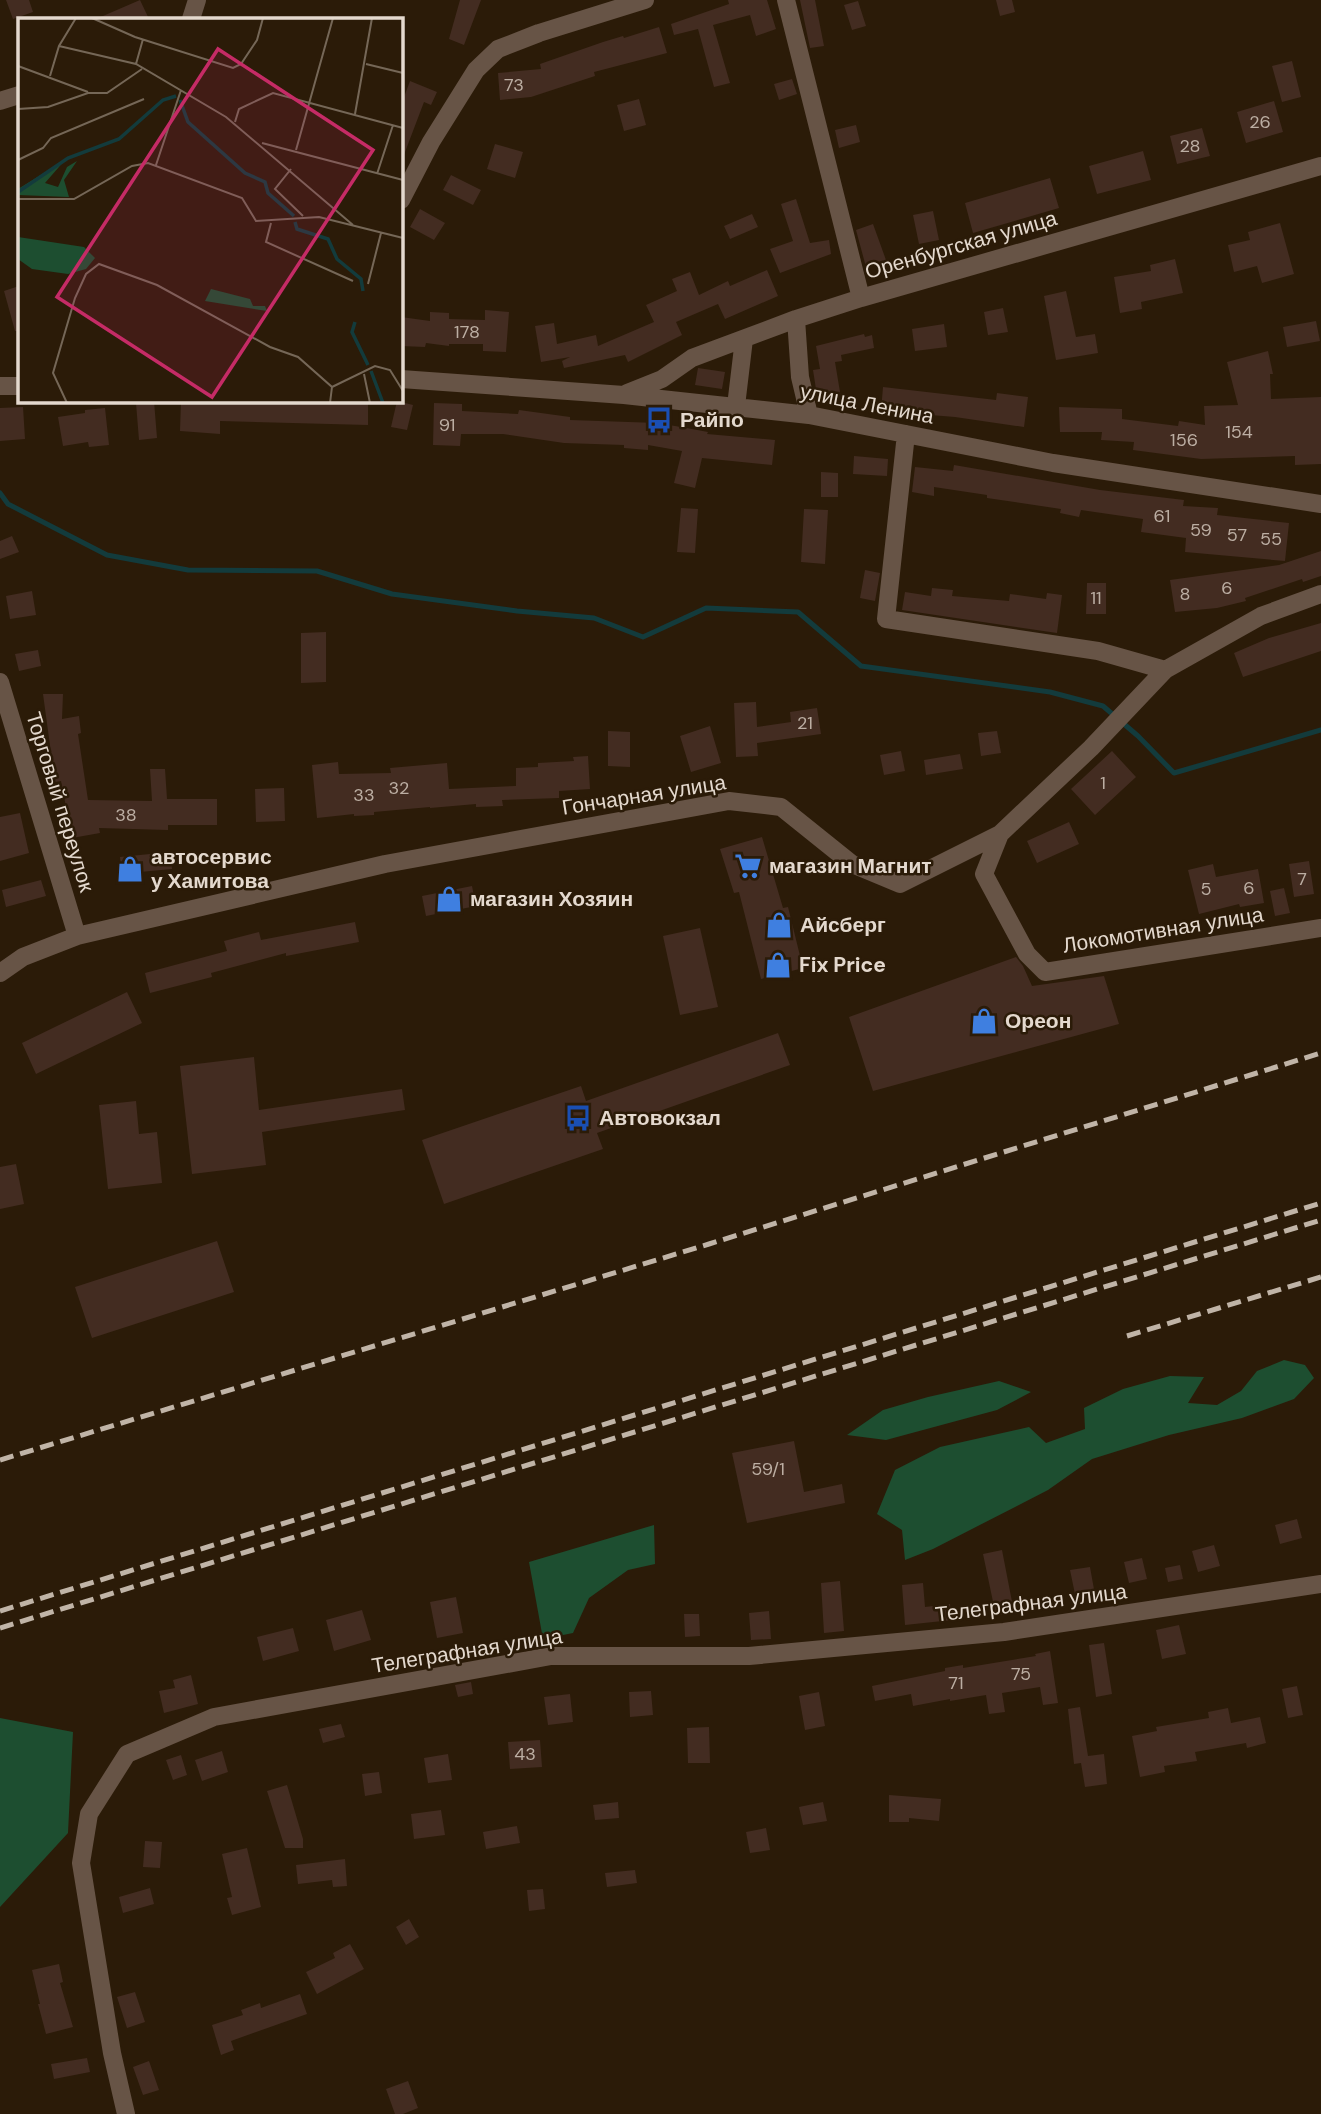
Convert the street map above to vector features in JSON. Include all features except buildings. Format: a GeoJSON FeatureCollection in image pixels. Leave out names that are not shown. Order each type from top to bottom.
{"type":"FeatureCollection","features":[{"type":"Feature","properties":{"kind":"street"},"geometry":{"type":"LineString","coordinates":[[191,18],[197,0]]}},
{"type":"Feature","properties":{"kind":"street"},"geometry":{"type":"LineString","coordinates":[[402,198],[431,142],[476,70],[498,49],[539,33],[645,0]]}},
{"type":"Feature","properties":{"kind":"street"},"geometry":{"type":"LineString","coordinates":[[786,0],[862,298]]}},
{"type":"Feature","properties":{"kind":"street"},"geometry":{"type":"LineString","coordinates":[[0,101],[18,95]]}},
{"type":"Feature","properties":{"kind":"street","name":"Оренбургская улица"},"geometry":{"type":"LineString","coordinates":[[624,395],[662,379],[692,358],[796,319],[1321,166]]}},
{"type":"Feature","properties":{"kind":"street"},"geometry":{"type":"LineString","coordinates":[[796,319],[800,377],[809,415]]}},
{"type":"Feature","properties":{"kind":"street"},"geometry":{"type":"LineString","coordinates":[[736,406],[744,339]]}},
{"type":"Feature","properties":{"kind":"street","name":"улица Ленина"},"geometry":{"type":"LineString","coordinates":[[402,379],[624,395],[809,415],[1053,463],[1321,504]]}},
{"type":"Feature","properties":{"kind":"street"},"geometry":{"type":"LineString","coordinates":[[0,387],[18,386]]}},
{"type":"Feature","properties":{"kind":"street"},"geometry":{"type":"LineString","coordinates":[[906,434],[886,619],[1098,651],[1165,670]]}},
{"type":"Feature","properties":{"kind":"street","name":"Гончарная улица"},"geometry":{"type":"LineString","coordinates":[[0,973],[23,957],[77,936],[385,864],[729,801],[781,807],[852,864],[900,884],[1000,834],[1091,748],[1165,670],[1261,616],[1321,594]]}},
{"type":"Feature","properties":{"kind":"street","name":"Торговый переулок"},"geometry":{"type":"LineString","coordinates":[[0,682],[77,936]]}},
{"type":"Feature","properties":{"kind":"street","name":"Локомотивная улица"},"geometry":{"type":"LineString","coordinates":[[1000,834],[984,874],[1027,954],[1045,972],[1321,928]]}},
{"type":"Feature","properties":{"kind":"street","name":"Телеграфная улица"},"geometry":{"type":"LineString","coordinates":[[126,2114],[112,2053],[81,1863],[89,1814],[127,1754],[214,1717],[551,1656],[749,1656],[816,1650],[1004,1632],[1321,1584]]}},
{"type":"Feature","properties":{"kind":"green space"},"geometry":{"type":"Polygon","coordinates":[[[1284,1360],[1305,1365],[1314,1378],[1294,1399],[1242,1418],[1169,1435],[1092,1459],[1048,1490],[933,1549],[905,1560],[902,1530],[877,1514],[895,1470],[940,1447],[1029,1427],[1046,1443],[1085,1429],[1084,1408],[1123,1389],[1170,1376],[1204,1377],[1188,1403],[1217,1405],[1241,1391],[1257,1371],[1284,1360]]]}},
{"type":"Feature","properties":{"kind":"green space"},"geometry":{"type":"Polygon","coordinates":[[[999,1381],[1031,1392],[997,1410],[886,1440],[847,1435],[883,1410],[999,1381]]]}},
{"type":"Feature","properties":{"kind":"green space"},"geometry":{"type":"Polygon","coordinates":[[[654,1525],[655,1564],[628,1570],[589,1598],[573,1633],[543,1639],[529,1562],[654,1525]]]}},
{"type":"Feature","properties":{"kind":"green space"},"geometry":{"type":"Polygon","coordinates":[[[0,1718],[73,1732],[68,1833],[0,1907],[0,1718]]]}},
{"type":"Feature","properties":{"kind":"waterway"},"geometry":{"type":"LineString","coordinates":[[0,493],[8,504],[107,555],[188,570],[317,571],[392,594],[517,611],[594,618],[643,637],[706,608],[798,612],[861,666],[1050,692],[1103,706],[1138,736],[1174,773],[1321,730]]}},
{"type":"Feature","properties":{"kind":"railway"},"geometry":{"type":"LineString","coordinates":[[0,1460],[709,1244],[1321,1053]]}},
{"type":"Feature","properties":{"kind":"railway"},"geometry":{"type":"LineString","coordinates":[[0,1611],[1321,1203]]}},
{"type":"Feature","properties":{"kind":"railway"},"geometry":{"type":"LineString","coordinates":[[0,1628],[1321,1220]]}},
{"type":"Feature","properties":{"kind":"railway"},"geometry":{"type":"LineString","coordinates":[[1127,1336],[1321,1277]]}},
{"type":"Feature","properties":{"kind":"place","name":"Райпо"},"geometry":{"type":"Point","coordinates":[659,420]}},
{"type":"Feature","properties":{"kind":"place","name":"магазин Магнит"},"geometry":{"type":"Point","coordinates":[748,866]}},
{"type":"Feature","properties":{"kind":"place","name":"автосервис у Хамитова"},"geometry":{"type":"Point","coordinates":[130,869]}},
{"type":"Feature","properties":{"kind":"place","name":"магазин Хозяин"},"geometry":{"type":"Point","coordinates":[449,899]}},
{"type":"Feature","properties":{"kind":"place","name":"Айсберг"},"geometry":{"type":"Point","coordinates":[779,925]}},
{"type":"Feature","properties":{"kind":"place","name":"Fix Price"},"geometry":{"type":"Point","coordinates":[778,965]}},
{"type":"Feature","properties":{"kind":"place","name":"Ореон"},"geometry":{"type":"Point","coordinates":[984,1021]}},
{"type":"Feature","properties":{"kind":"place","name":"Автовокзал"},"geometry":{"type":"Point","coordinates":[578,1118]}}]}
